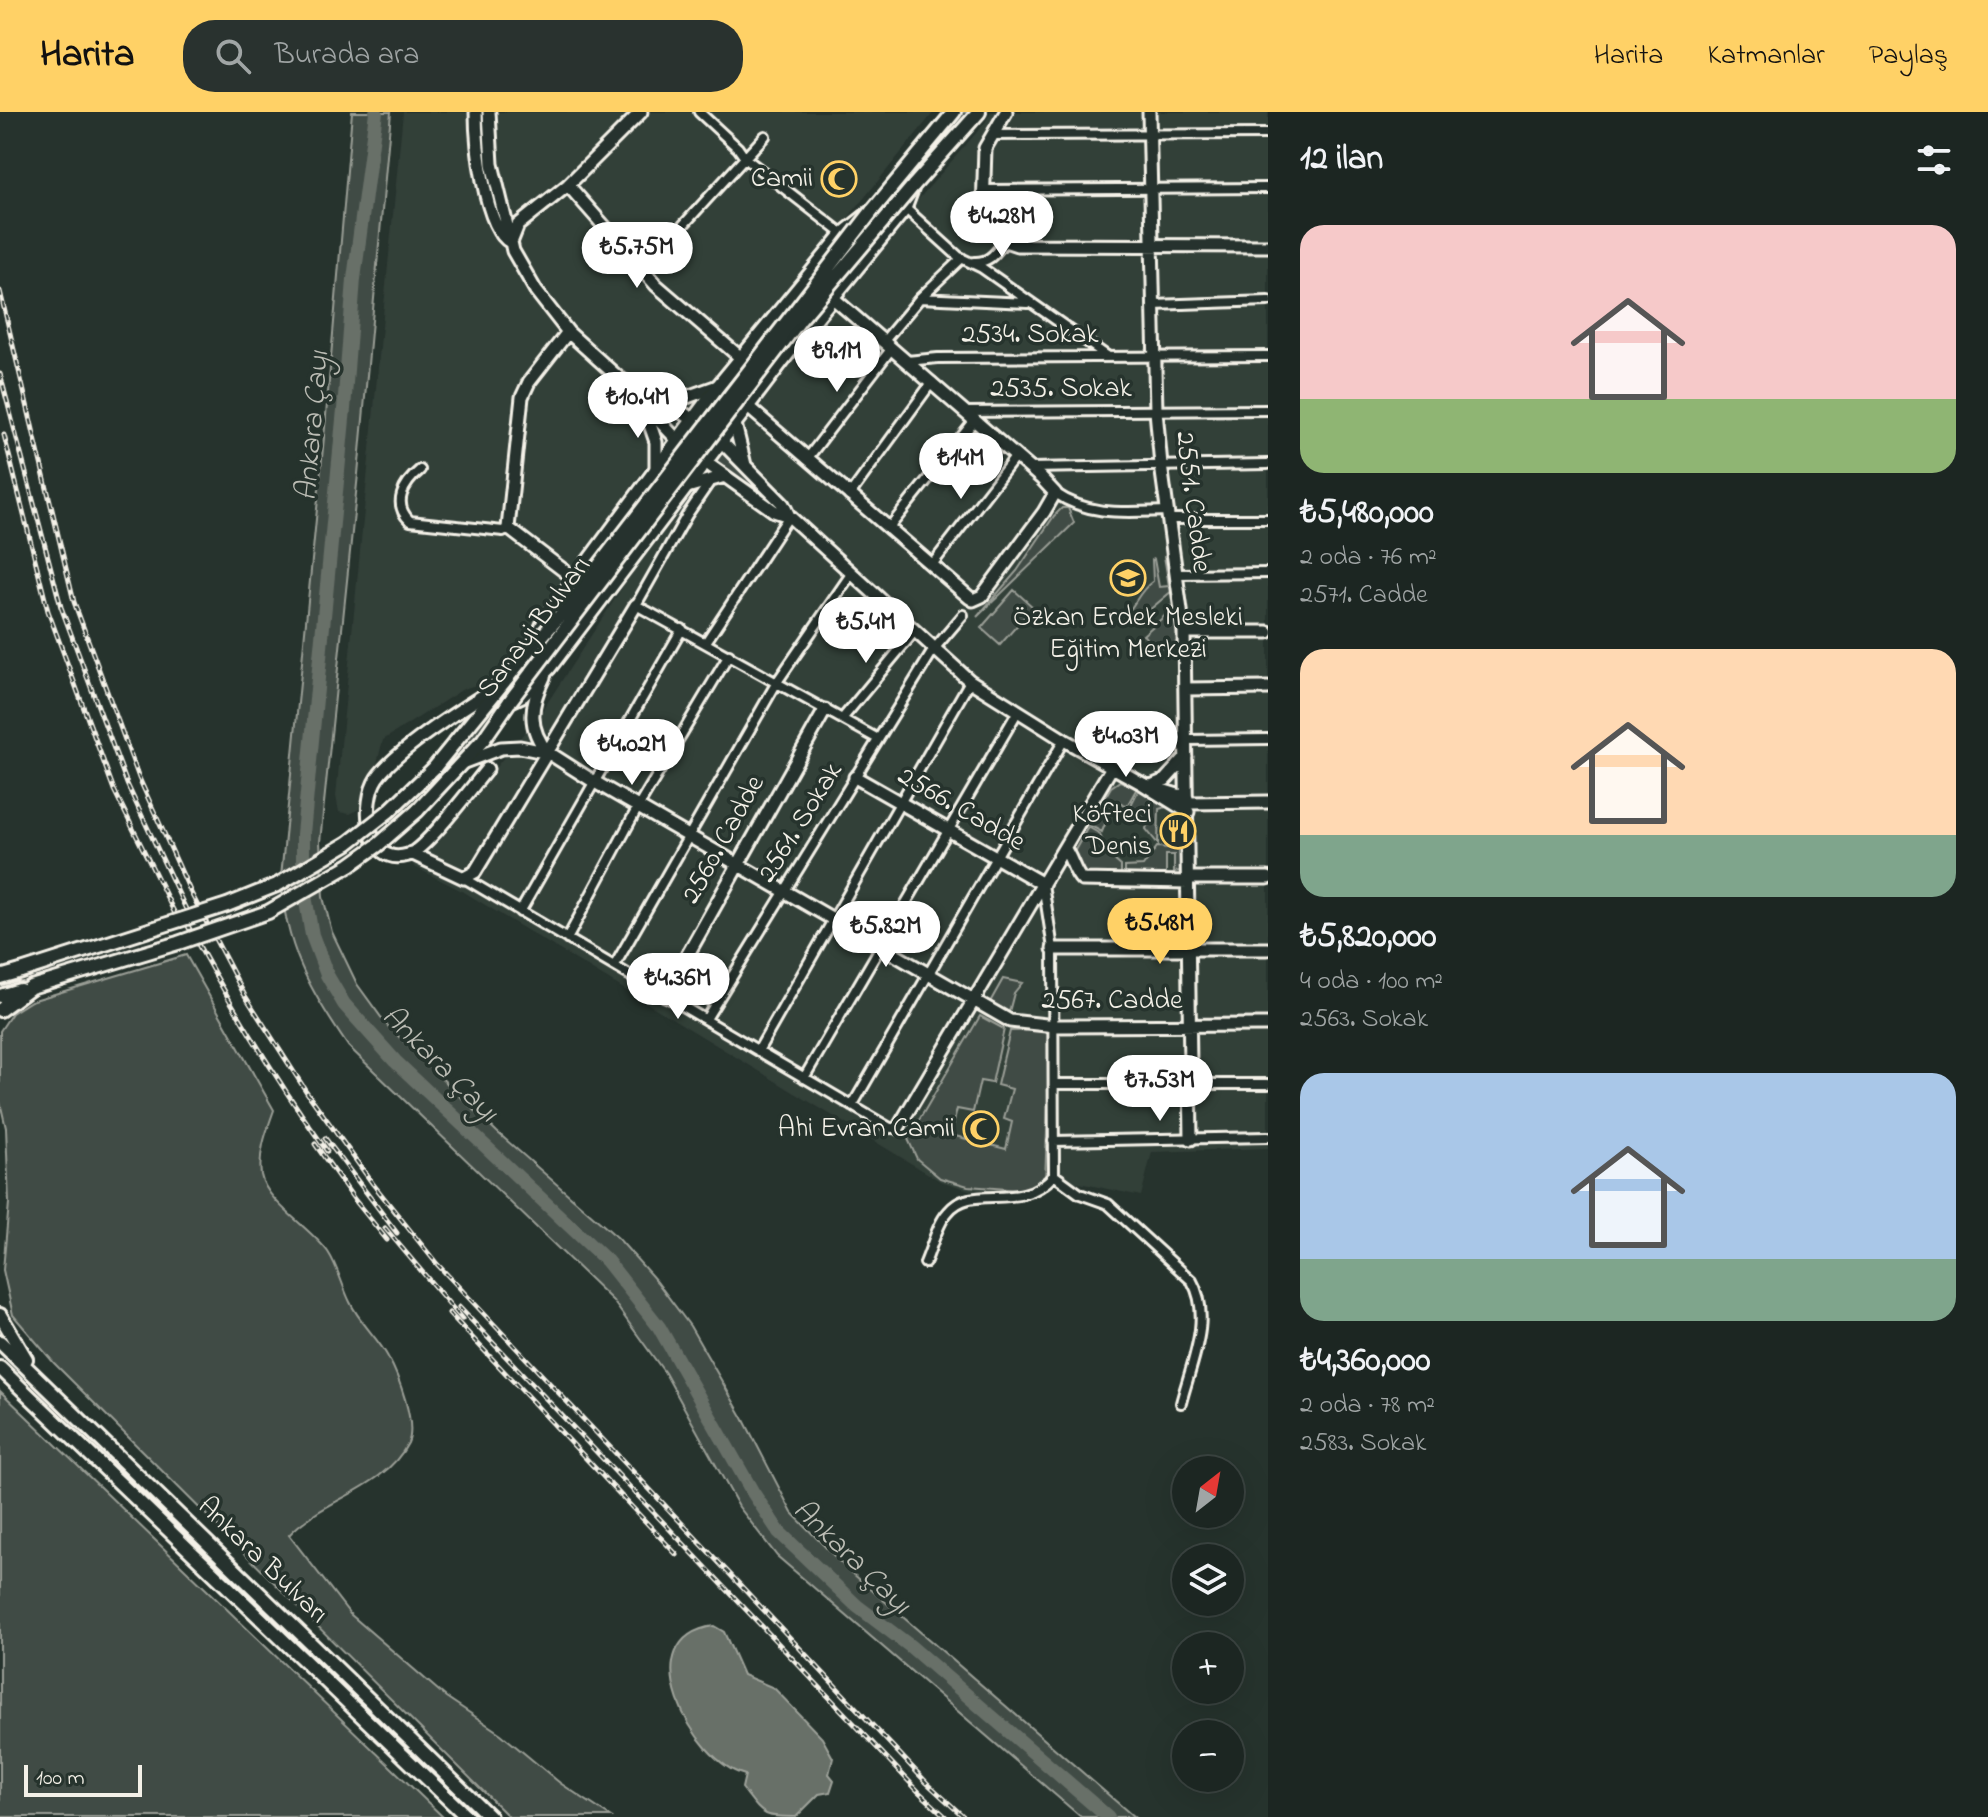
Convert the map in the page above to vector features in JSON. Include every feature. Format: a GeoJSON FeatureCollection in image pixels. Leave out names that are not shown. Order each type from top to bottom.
{"type":"FeatureCollection","features":[{"type":"Feature","properties":{"kind":"main road","name":"Sanayi Bulvarı"},"geometry":{"type":"LineString","coordinates":[[0,977],[227,905],[277,885],[368,828],[434,768],[564,611],[872,211],[954,112]]}},
{"type":"Feature","properties":{"kind":"main road","name":"Sanayi Bulvarı"},"geometry":{"type":"LineString","coordinates":[[0,996],[194,939],[268,912],[350,865],[417,811],[464,762],[799,321],[979,112]]}},
{"type":"Feature","properties":{"kind":"main road"},"geometry":{"type":"LineString","coordinates":[[510,701],[523,695],[549,668],[747,406],[905,208],[913,186]]}},
{"type":"Feature","properties":{"kind":"main road"},"geometry":{"type":"LineString","coordinates":[[534,645],[543,624],[575,579],[719,385],[843,234],[872,211]]}},
{"type":"Feature","properties":{"kind":"main road"},"geometry":{"type":"LineString","coordinates":[[719,385],[720,394],[728,405],[736,409],[747,406]]}},
{"type":"Feature","properties":{"kind":"main road"},"geometry":{"type":"LineString","coordinates":[[655,472],[668,468],[676,470],[683,477],[685,489]]}},
{"type":"Feature","properties":{"kind":"main road"},"geometry":{"type":"LineString","coordinates":[[0,1010],[31,987]]}},
{"type":"Feature","properties":{"kind":"main road"},"geometry":{"type":"LineString","coordinates":[[0,1315],[36,1375]]}},
{"type":"Feature","properties":{"kind":"main road","name":"Ankara Bulvarı"},"geometry":{"type":"LineString","coordinates":[[0,1342],[490,1817]]}},
{"type":"Feature","properties":{"kind":"main road","name":"Ankara Bulvarı"},"geometry":{"type":"LineString","coordinates":[[0,1368],[467,1817]]}},
{"type":"Feature","properties":{"kind":"street"},"geometry":{"type":"LineString","coordinates":[[476,112],[480,162],[489,204],[498,229],[504,239],[511,242]]}},
{"type":"Feature","properties":{"kind":"street"},"geometry":{"type":"LineString","coordinates":[[489,112],[492,164],[513,251],[536,291],[568,332],[620,379],[678,441],[774,511],[789,516]]}},
{"type":"Feature","properties":{"kind":"street"},"geometry":{"type":"LineString","coordinates":[[511,242],[518,225],[568,185],[641,112]]}},
{"type":"Feature","properties":{"kind":"street"},"geometry":{"type":"LineString","coordinates":[[699,112],[745,158],[843,234]]}},
{"type":"Feature","properties":{"kind":"street"},"geometry":{"type":"LineString","coordinates":[[1006,112],[984,154],[983,190],[984,217],[1005,241],[1017,245],[1268,246]]}},
{"type":"Feature","properties":{"kind":"street","name":"2551. Cadde"},"geometry":{"type":"LineString","coordinates":[[1149,112],[1156,411],[1184,632],[1191,1139]]}},
{"type":"Feature","properties":{"kind":"street"},"geometry":{"type":"LineString","coordinates":[[992,135],[1268,134]]}},
{"type":"Feature","properties":{"kind":"street"},"geometry":{"type":"LineString","coordinates":[[643,269],[765,136]]}},
{"type":"Feature","properties":{"kind":"street"},"geometry":{"type":"LineString","coordinates":[[568,185],[656,285],[741,358]]}},
{"type":"Feature","properties":{"kind":"street"},"geometry":{"type":"LineString","coordinates":[[983,190],[1268,188]]}},
{"type":"Feature","properties":{"kind":"street"},"geometry":{"type":"LineString","coordinates":[[905,208],[964,259],[982,268],[1108,357]]}},
{"type":"Feature","properties":{"kind":"street"},"geometry":{"type":"LineString","coordinates":[[807,459],[920,298],[964,259],[986,262],[1005,241]]}},
{"type":"Feature","properties":{"kind":"street"},"geometry":{"type":"LineString","coordinates":[[832,297],[1055,493],[1079,506],[1103,512],[1268,519]]}},
{"type":"Feature","properties":{"kind":"street"},"geometry":{"type":"LineString","coordinates":[[920,298],[1029,303]]}},
{"type":"Feature","properties":{"kind":"street"},"geometry":{"type":"LineString","coordinates":[[1153,305],[1268,301]]}},
{"type":"Feature","properties":{"kind":"street"},"geometry":{"type":"LineString","coordinates":[[508,528],[522,397],[529,382],[568,332]]}},
{"type":"Feature","properties":{"kind":"street","name":"2534. Sokak"},"geometry":{"type":"LineString","coordinates":[[907,361],[938,358],[1268,356]]}},
{"type":"Feature","properties":{"kind":"street"},"geometry":{"type":"LineString","coordinates":[[620,379],[694,418],[783,504],[789,516],[970,681],[1064,740],[1188,804],[1268,802]]}},
{"type":"Feature","properties":{"kind":"street"},"geometry":{"type":"LineString","coordinates":[[849,496],[932,382]]}},
{"type":"Feature","properties":{"kind":"street"},"geometry":{"type":"LineString","coordinates":[[661,400],[687,397],[719,385]]}},
{"type":"Feature","properties":{"kind":"street"},"geometry":{"type":"LineString","coordinates":[[642,405],[656,442],[655,472]]}},
{"type":"Feature","properties":{"kind":"street"},"geometry":{"type":"LineString","coordinates":[[747,406],[970,598],[978,599],[1055,493]]}},
{"type":"Feature","properties":{"kind":"street","name":"2535. Sokak"},"geometry":{"type":"LineString","coordinates":[[970,416],[1268,410]]}},
{"type":"Feature","properties":{"kind":"street"},"geometry":{"type":"LineString","coordinates":[[888,529],[970,416]]}},
{"type":"Feature","properties":{"kind":"street"},"geometry":{"type":"LineString","coordinates":[[735,424],[747,469]]}},
{"type":"Feature","properties":{"kind":"street"},"geometry":{"type":"LineString","coordinates":[[931,566],[1016,456]]}},
{"type":"Feature","properties":{"kind":"street"},"geometry":{"type":"LineString","coordinates":[[1029,468],[1268,464]]}},
{"type":"Feature","properties":{"kind":"street"},"geometry":{"type":"LineString","coordinates":[[420,470],[406,486],[400,502],[402,512],[410,521],[503,531],[508,528]]}},
{"type":"Feature","properties":{"kind":"street"},"geometry":{"type":"LineString","coordinates":[[685,489],[725,476]]}},
{"type":"Feature","properties":{"kind":"street"},"geometry":{"type":"LineString","coordinates":[[464,878],[480,866],[687,515],[711,480]]}},
{"type":"Feature","properties":{"kind":"street"},"geometry":{"type":"LineString","coordinates":[[706,642],[789,516]]}},
{"type":"Feature","properties":{"kind":"street"},"geometry":{"type":"LineString","coordinates":[[508,528],[575,579]]}},
{"type":"Feature","properties":{"kind":"street"},"geometry":{"type":"LineString","coordinates":[[1177,574],[1268,573]]}},
{"type":"Feature","properties":{"kind":"street"},"geometry":{"type":"LineString","coordinates":[[615,965],[777,682],[851,574]]}},
{"type":"Feature","properties":{"kind":"street"},"geometry":{"type":"LineString","coordinates":[[636,605],[878,739]]}},
{"type":"Feature","properties":{"kind":"street","name":"2561. Sokak"},"geometry":{"type":"LineString","coordinates":[[706,1019],[934,649],[963,615]]}},
{"type":"Feature","properties":{"kind":"street"},"geometry":{"type":"LineString","coordinates":[[520,912],[682,629]]}},
{"type":"Feature","properties":{"kind":"street"},"geometry":{"type":"LineString","coordinates":[[842,719],[915,631]]}},
{"type":"Feature","properties":{"kind":"street"},"geometry":{"type":"LineString","coordinates":[[1184,632],[1268,632]]}},
{"type":"Feature","properties":{"kind":"street"},"geometry":{"type":"LineString","coordinates":[[567,939],[638,807],[729,655]]}},
{"type":"Feature","properties":{"kind":"street"},"geometry":{"type":"LineString","coordinates":[[549,668],[532,710],[534,728],[549,753]]}},
{"type":"Feature","properties":{"kind":"street"},"geometry":{"type":"LineString","coordinates":[[758,1051],[970,681]]}},
{"type":"Feature","properties":{"kind":"street"},"geometry":{"type":"LineString","coordinates":[[487,769],[427,839],[411,853],[397,856],[387,854],[370,834],[367,808],[374,782],[390,764],[419,741],[504,683]]}},
{"type":"Feature","properties":{"kind":"street"},"geometry":{"type":"LineString","coordinates":[[1185,689],[1268,688]]}},
{"type":"Feature","properties":{"kind":"street","name":"2560. Cadde"},"geometry":{"type":"LineString","coordinates":[[665,995],[825,710]]}},
{"type":"Feature","properties":{"kind":"street"},"geometry":{"type":"LineString","coordinates":[[804,1078],[1018,711]]}},
{"type":"Feature","properties":{"kind":"street"},"geometry":{"type":"LineString","coordinates":[[1187,740],[1268,739]]}},
{"type":"Feature","properties":{"kind":"street"},"geometry":{"type":"LineString","coordinates":[[852,1106],[1064,740]]}},
{"type":"Feature","properties":{"kind":"street"},"geometry":{"type":"LineString","coordinates":[[464,762],[508,746],[549,753]]}},
{"type":"Feature","properties":{"kind":"street","name":"2567. Cadde"},"geometry":{"type":"LineString","coordinates":[[549,753],[1010,1021],[1055,1026],[1268,1025]]}},
{"type":"Feature","properties":{"kind":"street"},"geometry":{"type":"LineString","coordinates":[[1146,785],[1165,780],[1187,757]]}},
{"type":"Feature","properties":{"kind":"street"},"geometry":{"type":"LineString","coordinates":[[411,853],[464,878],[890,1128],[898,1128],[1112,767]]}},
{"type":"Feature","properties":{"kind":"street","name":"2566. Cadde"},"geometry":{"type":"LineString","coordinates":[[855,777],[1043,884]]}},
{"type":"Feature","properties":{"kind":"street"},"geometry":{"type":"LineString","coordinates":[[1064,848],[1072,857],[1077,876],[1082,880],[1268,878]]}},
{"type":"Feature","properties":{"kind":"street"},"geometry":{"type":"LineString","coordinates":[[925,1263],[946,1213],[957,1203],[978,1197],[1022,1196],[1043,1188],[1054,1175],[1053,949],[1043,884]]}},
{"type":"Feature","properties":{"kind":"street"},"geometry":{"type":"LineString","coordinates":[[1053,949],[1268,949]]}},
{"type":"Feature","properties":{"kind":"street"},"geometry":{"type":"LineString","coordinates":[[1054,1084],[1268,1084]]}},
{"type":"Feature","properties":{"kind":"street"},"geometry":{"type":"LineString","coordinates":[[1053,1141],[1268,1137]]}},
{"type":"Feature","properties":{"kind":"street"},"geometry":{"type":"LineString","coordinates":[[1054,1175],[1080,1194],[1108,1204],[1192,1281],[1200,1295],[1203,1319],[1181,1403]]}},
{"type":"Feature","properties":{"kind":"shaded area"},"geometry":{"type":"Polygon","coordinates":[[[352,112],[391,112],[320,842],[323,897],[332,932],[357,984],[386,1024],[497,1132],[618,1238],[657,1282],[690,1326],[743,1418],[792,1513],[844,1566],[1134,1817],[1081,1817],[777,1556],[739,1507],[665,1373],[613,1301],[348,1046],[301,966],[287,924],[281,877],[352,112]]]}},
{"type":"Feature","properties":{"kind":"shaded area"},"geometry":{"type":"Polygon","coordinates":[[[403,112],[934,112],[644,469],[496,679],[463,689],[383,740],[366,805],[350,814],[339,812],[336,796],[403,112]]]}},
{"type":"Feature","properties":{"kind":"shaded area"},"geometry":{"type":"Polygon","coordinates":[[[962,112],[971,112],[719,419],[708,412],[962,112]]]}},
{"type":"Feature","properties":{"kind":"shaded area"},"geometry":{"type":"Polygon","coordinates":[[[991,112],[1268,112],[1268,1148],[1152,1152],[1141,1196],[1070,1181],[1055,1182],[1022,1193],[969,1190],[940,1181],[464,892],[413,866],[540,714],[747,396],[984,124],[991,112]]]}},
{"type":"Feature","properties":{"kind":"shaded area"},"geometry":{"type":"Polygon","coordinates":[[[721,449],[782,510],[781,511],[714,461],[721,449]]]}},
{"type":"Feature","properties":{"kind":"shaded area"},"geometry":{"type":"Polygon","coordinates":[[[672,454],[684,464],[655,496],[468,747],[432,786],[392,822],[389,819],[479,725],[647,498],[672,454]]]}},
{"type":"Feature","properties":{"kind":"shaded area"},"geometry":{"type":"Polygon","coordinates":[[[1062,508],[1068,508],[1074,523],[977,617],[1017,571],[1062,508]]]}},
{"type":"Feature","properties":{"kind":"shaded area"},"geometry":{"type":"Polygon","coordinates":[[[1168,555],[1173,590],[1134,623],[1126,615],[1153,581],[1152,560],[1159,587],[1169,586],[1164,556],[1168,555]]]}},
{"type":"Feature","properties":{"kind":"shaded area"},"geometry":{"type":"Polygon","coordinates":[[[1014,590],[1033,607],[1000,645],[981,628],[1014,590]]]}},
{"type":"Feature","properties":{"kind":"shaded area"},"geometry":{"type":"Polygon","coordinates":[[[1170,606],[1175,609],[1178,641],[1168,649],[1156,646],[1143,635],[1168,613],[1170,606]]]}},
{"type":"Feature","properties":{"kind":"shaded area"},"geometry":{"type":"Polygon","coordinates":[[[1120,781],[1137,788],[1127,806],[1121,803],[1112,812],[1102,832],[1089,825],[1111,787],[1120,781]]]}},
{"type":"Feature","properties":{"kind":"shaded area"},"geometry":{"type":"Polygon","coordinates":[[[1139,789],[1170,806],[1159,809],[1158,844],[1146,829],[1146,817],[1130,807],[1139,789]]]}},
{"type":"Feature","properties":{"kind":"shaded area"},"geometry":{"type":"Polygon","coordinates":[[[1088,827],[1100,834],[1106,853],[1121,866],[1121,875],[1082,873],[1074,852],[1088,827]]]}},
{"type":"Feature","properties":{"kind":"shaded area"},"geometry":{"type":"Polygon","coordinates":[[[1157,847],[1180,849],[1180,871],[1174,872],[1174,855],[1166,855],[1166,876],[1125,875],[1125,867],[1143,866],[1157,847]]]}},
{"type":"Feature","properties":{"kind":"shaded area"},"geometry":{"type":"Polygon","coordinates":[[[186,955],[274,1110],[261,1158],[261,1175],[265,1185],[280,1205],[328,1252],[354,1309],[392,1365],[408,1412],[410,1435],[397,1459],[369,1483],[318,1512],[289,1535],[350,1614],[446,1697],[501,1734],[560,1783],[611,1817],[509,1817],[54,1363],[13,1315],[3,1270],[9,1203],[6,1128],[0,1102],[0,1031],[12,1013],[31,1001],[186,955]]]}},
{"type":"Feature","properties":{"kind":"shaded area"},"geometry":{"type":"Polygon","coordinates":[[[1003,979],[1022,983],[1014,993],[1009,1012],[990,1002],[1003,979]]]}},
{"type":"Feature","properties":{"kind":"shaded area"},"geometry":{"type":"Polygon","coordinates":[[[980,1016],[1004,1029],[992,1083],[980,1081],[973,1112],[957,1109],[951,1135],[1006,1149],[1012,1122],[1004,1119],[1012,1089],[997,1085],[1010,1031],[1051,1030],[1045,1181],[1020,1190],[968,1186],[940,1178],[917,1159],[908,1139],[980,1016]]]}},
{"type":"Feature","properties":{"kind":"shaded area"},"geometry":{"type":"Polygon","coordinates":[[[0,1391],[443,1817],[0,1817],[0,1391]]]}},
{"type":"Feature","properties":{"kind":"shaded area"},"geometry":{"type":"Polygon","coordinates":[[[714,1626],[724,1632],[743,1675],[774,1688],[822,1738],[833,1758],[829,1774],[834,1780],[830,1792],[819,1794],[796,1817],[764,1813],[742,1788],[745,1775],[725,1765],[706,1748],[689,1725],[678,1700],[672,1675],[676,1652],[689,1635],[714,1626]]]}},
{"type":"Feature","properties":{"kind":"waterway","name":"Ankara Çayı"},"geometry":{"type":"LineString","coordinates":[[376,112],[354,279],[303,834],[303,885],[312,935],[327,975],[344,1004],[395,1061],[607,1261],[659,1327],[752,1491],[779,1532],[857,1606],[910,1646],[1108,1817]]}},
{"type":"Feature","properties":{"kind":"railway"},"geometry":{"type":"LineString","coordinates":[[0,291],[74,602],[139,778],[191,893],[244,994],[306,1091],[373,1184],[437,1264],[927,1783],[964,1817]]}},
{"type":"Feature","properties":{"kind":"railway"},"geometry":{"type":"LineString","coordinates":[[0,374],[61,607],[127,784],[191,920]]}},
{"type":"Feature","properties":{"kind":"railway"},"geometry":{"type":"LineString","coordinates":[[4,435],[48,611],[114,790],[181,926]]}},
{"type":"Feature","properties":{"kind":"railway"},"geometry":{"type":"LineString","coordinates":[[181,913],[250,1034],[327,1151]]}},
{"type":"Feature","properties":{"kind":"railway"},"geometry":{"type":"LineString","coordinates":[[325,1138],[397,1233]]}},
{"type":"Feature","properties":{"kind":"railway"},"geometry":{"type":"LineString","coordinates":[[315,1144],[387,1240]]}},
{"type":"Feature","properties":{"kind":"railway"},"geometry":{"type":"LineString","coordinates":[[385,1228],[462,1319]]}},
{"type":"Feature","properties":{"kind":"railway"},"geometry":{"type":"LineString","coordinates":[[459,1307],[946,1817]]}},
{"type":"Feature","properties":{"kind":"railway"},"geometry":{"type":"LineString","coordinates":[[449,1313],[677,1555]]}},
{"type":"Feature","properties":{"kind":"place","name":"Camii"},"geometry":{"type":"Point","coordinates":[839,179]}},
{"type":"Feature","properties":{"kind":"place","name":"Özkan Erdek Mesleki Eğitim Merkezi"},"geometry":{"type":"Point","coordinates":[1128,578]}},
{"type":"Feature","properties":{"kind":"place","name":"Köfteci Denis"},"geometry":{"type":"Point","coordinates":[1178,831]}},
{"type":"Feature","properties":{"kind":"place","name":"Ahi Evran Camii"},"geometry":{"type":"Point","coordinates":[981,1129]}}]}
